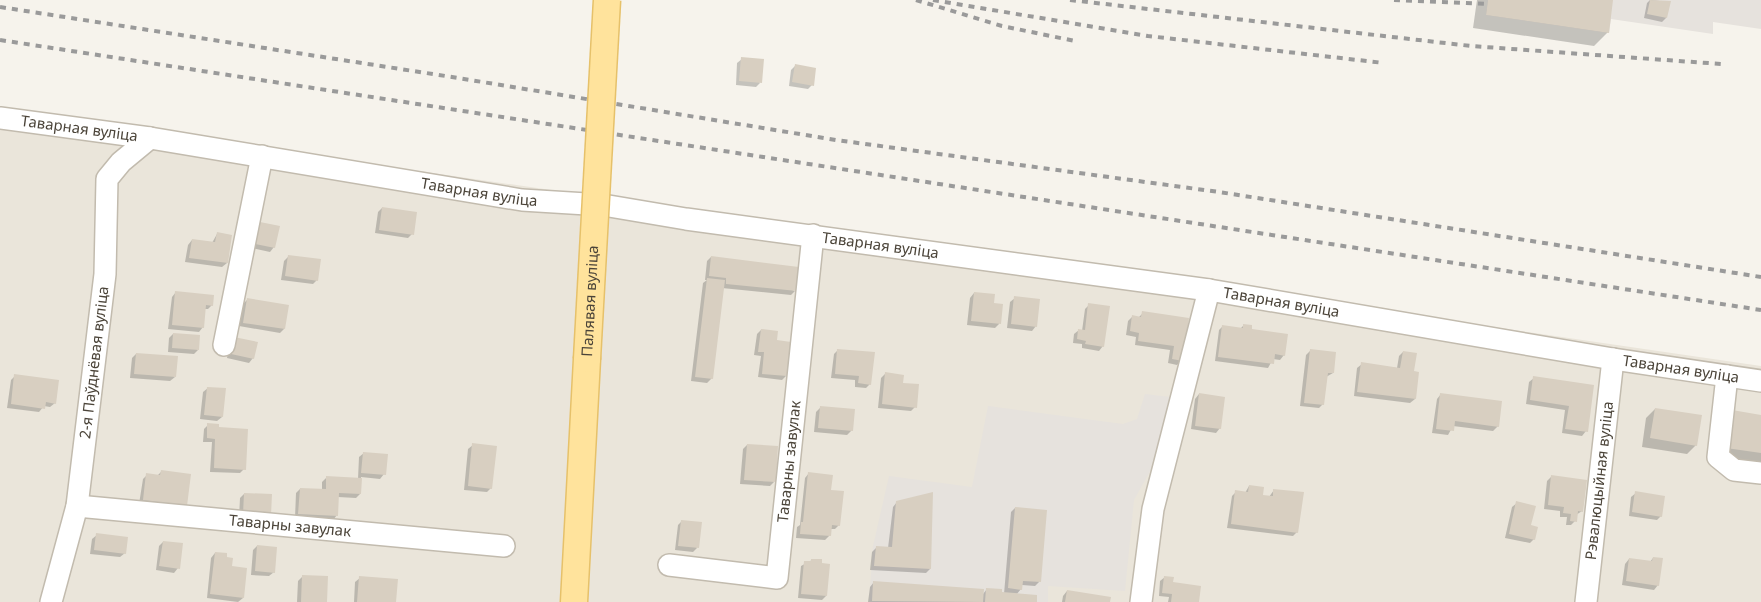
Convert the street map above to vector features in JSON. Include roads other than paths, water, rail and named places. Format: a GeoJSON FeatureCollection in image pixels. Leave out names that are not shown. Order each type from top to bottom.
{"type":"FeatureCollection","features":[{"type":"Feature","properties":{"kind":"main road","name":"Палявая вуліца"},"geometry":{"type":"LineString","coordinates":[[574,602],[607,0]]}},
{"type":"Feature","properties":{"kind":"street","name":"Таварная вуліца"},"geometry":{"type":"LineString","coordinates":[[0,118],[150,138],[522,200],[603,205],[686,219],[813,234],[1209,290],[1613,359],[1761,381]]}},
{"type":"Feature","properties":{"kind":"street","name":"2-я Паўднёвая вуліца"},"geometry":{"type":"LineString","coordinates":[[51,602],[77,506],[105,274],[104,240],[107,179],[121,162],[150,138]]}},
{"type":"Feature","properties":{"kind":"street"},"geometry":{"type":"LineString","coordinates":[[224,345],[262,156]]}},
{"type":"Feature","properties":{"kind":"street","name":"Таварны завулак"},"geometry":{"type":"LineString","coordinates":[[669,565],[777,578],[813,234]]}},
{"type":"Feature","properties":{"kind":"street"},"geometry":{"type":"LineString","coordinates":[[1141,602],[1152,509],[1209,290]]}},
{"type":"Feature","properties":{"kind":"street","name":"Рэвалюцыйная вуліца"},"geometry":{"type":"LineString","coordinates":[[1586,602],[1613,359]]}},
{"type":"Feature","properties":{"kind":"street"},"geometry":{"type":"LineString","coordinates":[[1727,376],[1718,457],[1734,470],[1761,473]]}},
{"type":"Feature","properties":{"kind":"street","name":"Таварны завулак"},"geometry":{"type":"LineString","coordinates":[[77,506],[504,546]]}},
{"type":"Feature","properties":{"kind":"railway"},"geometry":{"type":"LineString","coordinates":[[916,0],[1002,26],[1075,41]]}},
{"type":"Feature","properties":{"kind":"railway"},"geometry":{"type":"LineString","coordinates":[[933,0],[1148,36],[1384,63]]}},
{"type":"Feature","properties":{"kind":"railway"},"geometry":{"type":"LineString","coordinates":[[1070,0],[1471,46],[1721,64]]}},
{"type":"Feature","properties":{"kind":"railway"},"geometry":{"type":"LineString","coordinates":[[1394,0],[1488,4]]}},
{"type":"Feature","properties":{"kind":"railway"},"geometry":{"type":"LineString","coordinates":[[0,7],[452,77],[836,140],[1219,192],[1761,277]]}},
{"type":"Feature","properties":{"kind":"railway"},"geometry":{"type":"LineString","coordinates":[[0,40],[1761,310]]}}]}
